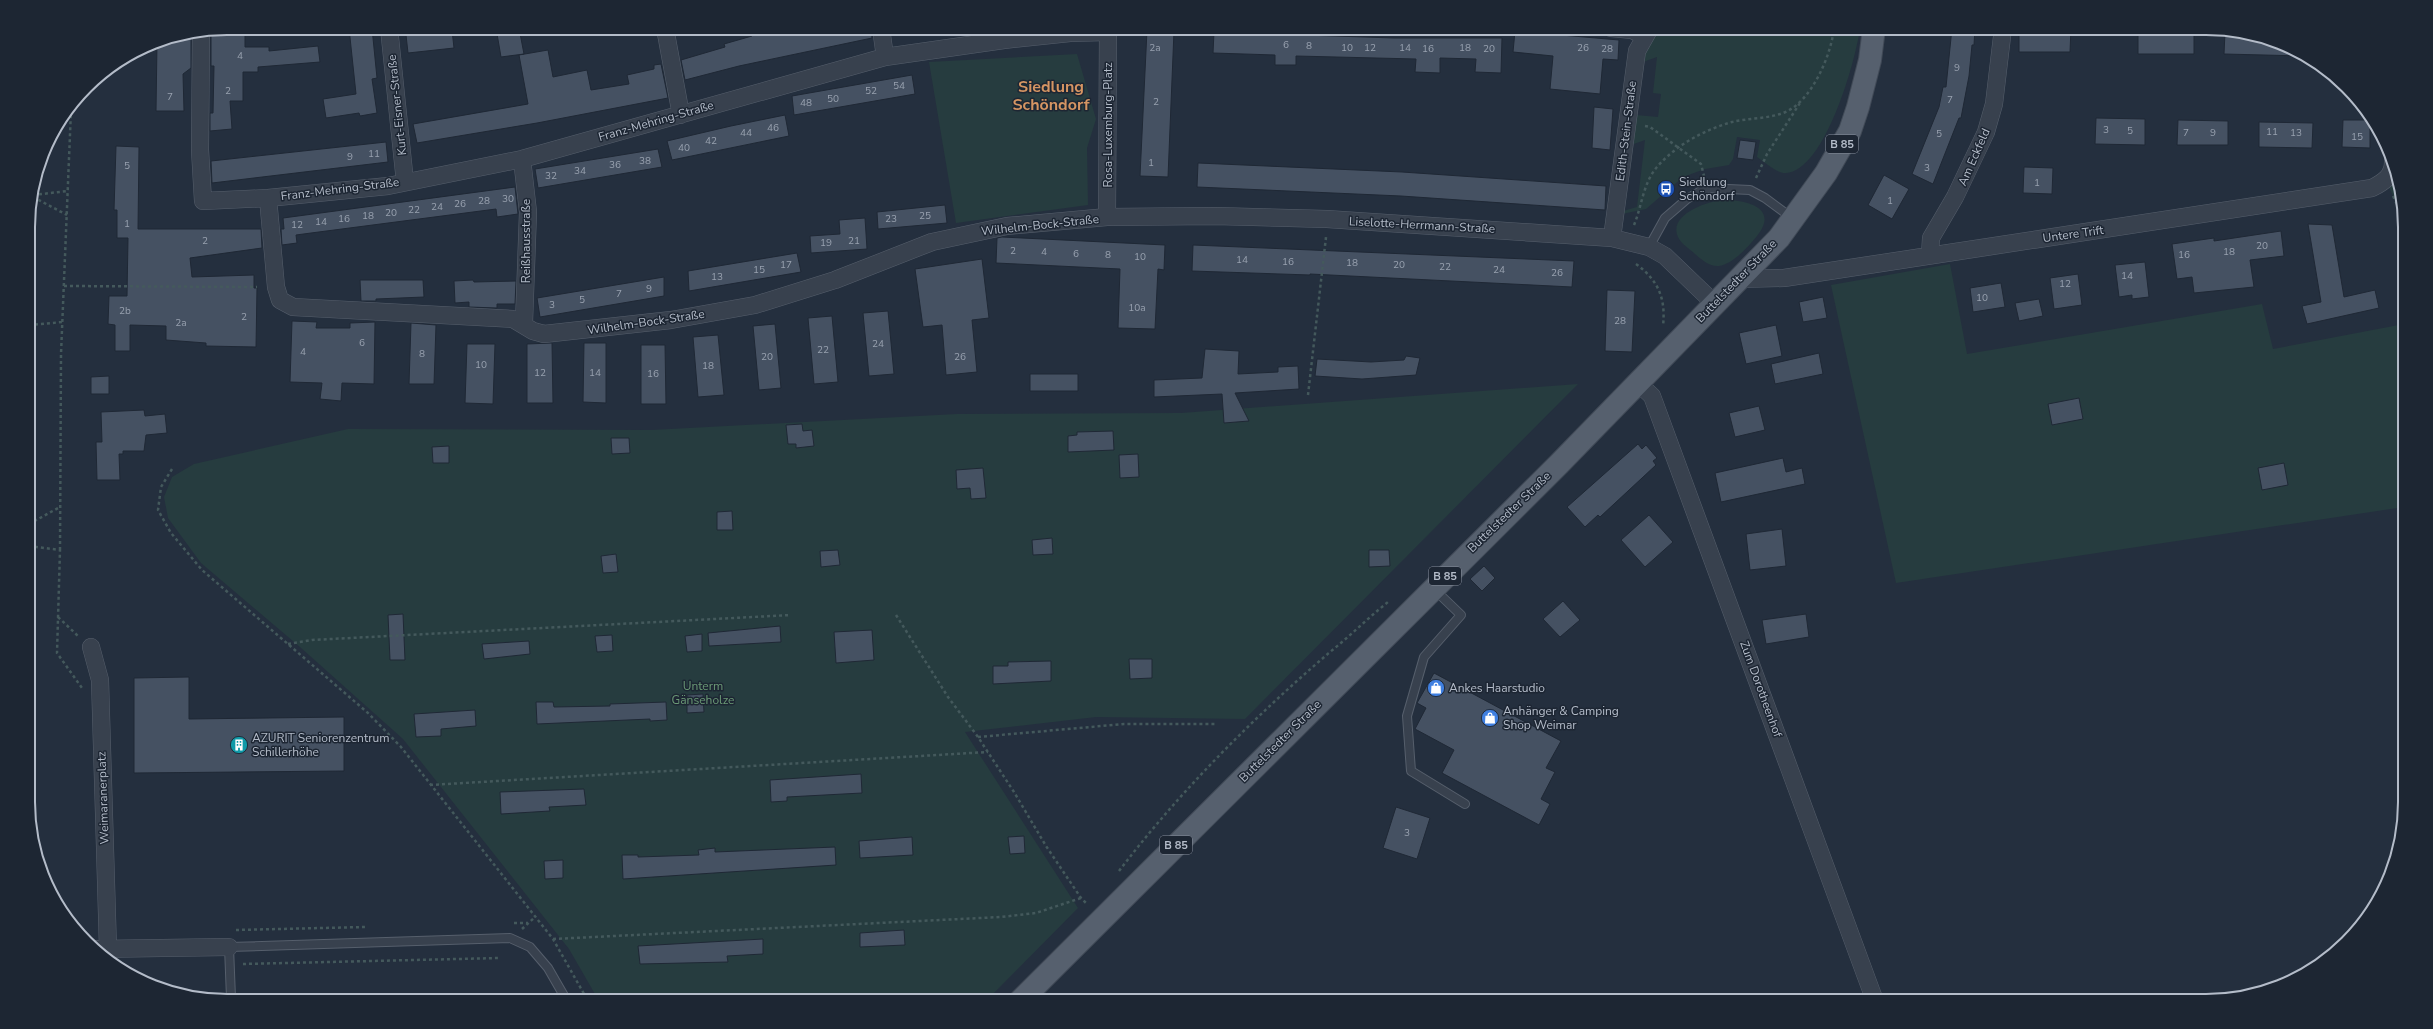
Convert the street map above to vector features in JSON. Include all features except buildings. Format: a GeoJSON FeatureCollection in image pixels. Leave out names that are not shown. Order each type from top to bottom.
{"type":"FeatureCollection","features":[{"type":"Feature","properties":{"kind":"main road","name":"Buttelstedter Straße"},"geometry":{"type":"LineString","coordinates":[[1013,994],[1433,588],[1638,383],[1794,220],[1826,173],[1850,131],[1870,60],[1873,35]]}},
{"type":"Feature","properties":{"kind":"street","name":"Kurt-Eisner-Straße"},"geometry":{"type":"LineString","coordinates":[[390,35],[405,182]]}},
{"type":"Feature","properties":{"kind":"street"},"geometry":{"type":"LineString","coordinates":[[666,35],[681,115]]}},
{"type":"Feature","properties":{"kind":"street"},"geometry":{"type":"LineString","coordinates":[[882,35],[885,57]]}},
{"type":"Feature","properties":{"kind":"street","name":"Franz-Mehring-Straße"},"geometry":{"type":"LineString","coordinates":[[201,37],[200,150],[203,201],[268,198],[405,182],[522,159],[885,57],[1004,40],[1051,35]]}},
{"type":"Feature","properties":{"kind":"street","name":"Rosa-Luxemburg-Platz"},"geometry":{"type":"LineString","coordinates":[[1107,217],[1108,35]]}},
{"type":"Feature","properties":{"kind":"street","name":"Edith-Stein-Straße"},"geometry":{"type":"LineString","coordinates":[[1612,238],[1637,51],[1645,35]]}},
{"type":"Feature","properties":{"kind":"street","name":"Am Eckfeld"},"geometry":{"type":"LineString","coordinates":[[1930,255],[1931,238],[1962,185],[1986,132],[1994,104],[2002,35]]}},
{"type":"Feature","properties":{"kind":"street","name":"Reißhausstraße"},"geometry":{"type":"LineString","coordinates":[[522,159],[528,212],[524,323]]}},
{"type":"Feature","properties":{"kind":"street"},"geometry":{"type":"LineString","coordinates":[[2386,181],[2390,173]]}},
{"type":"Feature","properties":{"kind":"street","name":"Untere Trift"},"geometry":{"type":"LineString","coordinates":[[1737,279],[1784,278],[2365,190],[2386,181]]}},
{"type":"Feature","properties":{"kind":"street","name":"Wilhelm-Bock-Straße"},"geometry":{"type":"LineString","coordinates":[[268,198],[276,287],[280,300],[293,307],[513,319],[544,334],[670,320],[754,305],[796,293],[932,242],[1008,226],[1107,217]]}},
{"type":"Feature","properties":{"kind":"street","name":"Liselotte-Herrmann-Straße"},"geometry":{"type":"LineString","coordinates":[[1107,217],[1207,216],[1327,219],[1612,238],[1649,247],[1665,256],[1714,303]]}},
{"type":"Feature","properties":{"kind":"street","name":"Zum Dorotheenhof"},"geometry":{"type":"LineString","coordinates":[[1638,383],[1652,396],[1873,994]]}},
{"type":"Feature","properties":{"kind":"street","name":"Weimaranerplatz"},"geometry":{"type":"LineString","coordinates":[[91,647],[100,680],[104,949]]}},
{"type":"Feature","properties":{"kind":"street"},"geometry":{"type":"LineString","coordinates":[[106,951],[229,947]]}},
{"type":"Feature","properties":{"kind":"lane"},"geometry":{"type":"LineString","coordinates":[[1649,247],[1665,218],[1687,199],[1706,188],[1750,190],[1766,198],[1794,220]]}},
{"type":"Feature","properties":{"kind":"lane"},"geometry":{"type":"LineString","coordinates":[[1433,588],[1461,614],[1424,657],[1407,716],[1411,771],[1465,804]]}},
{"type":"Feature","properties":{"kind":"lane"},"geometry":{"type":"LineString","coordinates":[[231,994],[229,947],[510,938],[530,947],[548,968],[563,994]]}},
{"type":"Feature","properties":{"kind":"path"},"geometry":{"type":"LineString","coordinates":[[1750,190],[1767,154],[1823,67],[1833,41],[1833,35]]}},
{"type":"Feature","properties":{"kind":"path"},"geometry":{"type":"LineString","coordinates":[[1632,231],[1641,210],[1648,179],[1657,166],[1677,148],[1710,129],[1732,122],[1783,113],[1800,103]]}},
{"type":"Feature","properties":{"kind":"path"},"geometry":{"type":"LineString","coordinates":[[71,115],[62,322],[61,507],[57,653],[85,692]]}},
{"type":"Feature","properties":{"kind":"path"},"geometry":{"type":"LineString","coordinates":[[1627,120],[1650,127],[1677,148],[1702,164],[1703,170]]}},
{"type":"Feature","properties":{"kind":"path"},"geometry":{"type":"LineString","coordinates":[[2386,181],[2396,202]]}},
{"type":"Feature","properties":{"kind":"path"},"geometry":{"type":"LineString","coordinates":[[38,195],[68,191]]}},
{"type":"Feature","properties":{"kind":"path"},"geometry":{"type":"LineString","coordinates":[[38,199],[66,215]]}},
{"type":"Feature","properties":{"kind":"path"},"geometry":{"type":"LineString","coordinates":[[1308,395],[1327,219]]}},
{"type":"Feature","properties":{"kind":"path"},"geometry":{"type":"LineString","coordinates":[[1632,261],[1645,271],[1663,296],[1665,312],[1663,328]]}},
{"type":"Feature","properties":{"kind":"path"},"geometry":{"type":"LineString","coordinates":[[64,286],[276,287]]}},
{"type":"Feature","properties":{"kind":"path"},"geometry":{"type":"LineString","coordinates":[[35,324],[62,322]]}},
{"type":"Feature","properties":{"kind":"path"},"geometry":{"type":"LineString","coordinates":[[172,469],[161,487],[158,510],[171,533],[202,570],[368,713],[402,747],[430,785],[553,939],[584,994]]}},
{"type":"Feature","properties":{"kind":"path"},"geometry":{"type":"LineString","coordinates":[[35,521],[61,507]]}},
{"type":"Feature","properties":{"kind":"path"},"geometry":{"type":"LineString","coordinates":[[35,547],[60,550]]}},
{"type":"Feature","properties":{"kind":"path"},"geometry":{"type":"LineString","coordinates":[[1117,873],[1150,830],[1211,764],[1288,689],[1395,597]]}},
{"type":"Feature","properties":{"kind":"path"},"geometry":{"type":"LineString","coordinates":[[288,644],[312,640],[791,615]]}},
{"type":"Feature","properties":{"kind":"path"},"geometry":{"type":"LineString","coordinates":[[896,615],[948,697],[988,752],[1081,898],[1089,906]]}},
{"type":"Feature","properties":{"kind":"path"},"geometry":{"type":"LineString","coordinates":[[58,617],[91,647]]}},
{"type":"Feature","properties":{"kind":"path"},"geometry":{"type":"LineString","coordinates":[[978,737],[1124,724],[1215,724]]}},
{"type":"Feature","properties":{"kind":"path"},"geometry":{"type":"LineString","coordinates":[[430,785],[988,752]]}},
{"type":"Feature","properties":{"kind":"path"},"geometry":{"type":"LineString","coordinates":[[553,939],[1001,917],[1036,913],[1081,898]]}},
{"type":"Feature","properties":{"kind":"path"},"geometry":{"type":"LineString","coordinates":[[1083,911],[1094,900]]}},
{"type":"Feature","properties":{"kind":"path"},"geometry":{"type":"LineString","coordinates":[[512,923],[528,923]]}},
{"type":"Feature","properties":{"kind":"path"},"geometry":{"type":"LineString","coordinates":[[234,930],[370,927]]}},
{"type":"Feature","properties":{"kind":"path"},"geometry":{"type":"LineString","coordinates":[[229,965],[500,958]]}},
{"type":"Feature","properties":{"kind":"green space"},"geometry":{"type":"Polygon","coordinates":[[[1656,35],[1859,35],[1852,64],[1836,112],[1825,135],[1813,154],[1800,168],[1786,173],[1779,172],[1757,157],[1760,140],[1737,137],[1733,159],[1729,165],[1705,169],[1683,177],[1646,209],[1622,214],[1623,211],[1637,207],[1645,140],[1631,145],[1636,115],[1658,117],[1661,94],[1653,93],[1657,57],[1643,62],[1647,46],[1656,35]]]}},
{"type":"Feature","properties":{"kind":"green space"},"geometry":{"type":"Polygon","coordinates":[[[1077,54],[1096,119],[1087,148],[1088,205],[956,223],[929,62],[1077,54]]]}},
{"type":"Feature","properties":{"kind":"green space"},"geometry":{"type":"Polygon","coordinates":[[[2386,181],[2392,181],[2396,202],[2386,181]]]}},
{"type":"Feature","properties":{"kind":"green space"},"geometry":{"type":"Polygon","coordinates":[[[1714,201],[1739,201],[1756,206],[1762,211],[1764,218],[1763,226],[1757,236],[1745,249],[1730,262],[1724,265],[1716,266],[1703,261],[1683,244],[1679,240],[1676,229],[1678,222],[1690,211],[1714,201]]]}},
{"type":"Feature","properties":{"kind":"green space"},"geometry":{"type":"Polygon","coordinates":[[[1950,264],[1967,354],[2262,304],[2273,349],[2398,325],[2398,508],[1896,583],[1831,285],[1950,264]]]}},
{"type":"Feature","properties":{"kind":"green space","name":"Unterm Gänseholze"},"geometry":{"type":"Polygon","coordinates":[[[1578,384],[1245,719],[1096,717],[965,732],[1078,908],[993,994],[595,994],[569,949],[403,739],[300,647],[201,563],[168,518],[164,497],[172,477],[194,464],[348,429],[652,430],[957,414],[1181,413],[1578,384]]]}},
{"type":"Feature","properties":{"kind":"place","name":"Siedlung Schöndorf"},"geometry":{"type":"Point","coordinates":[1666,189]}},
{"type":"Feature","properties":{"kind":"place","name":"Ankes Haarstudio"},"geometry":{"type":"Point","coordinates":[1436,688]}},
{"type":"Feature","properties":{"kind":"place","name":"Anhänger & Camping Shop Weimar"},"geometry":{"type":"Point","coordinates":[1490,718]}},
{"type":"Feature","properties":{"kind":"place","name":"AZURIT Seniorenzentrum Schillerhöhe"},"geometry":{"type":"Point","coordinates":[239,745]}},
{"type":"Feature","properties":{"kind":"district","name":"Siedlung Schöndorf"},"geometry":{"type":"Point","coordinates":[1051,96]}}]}
